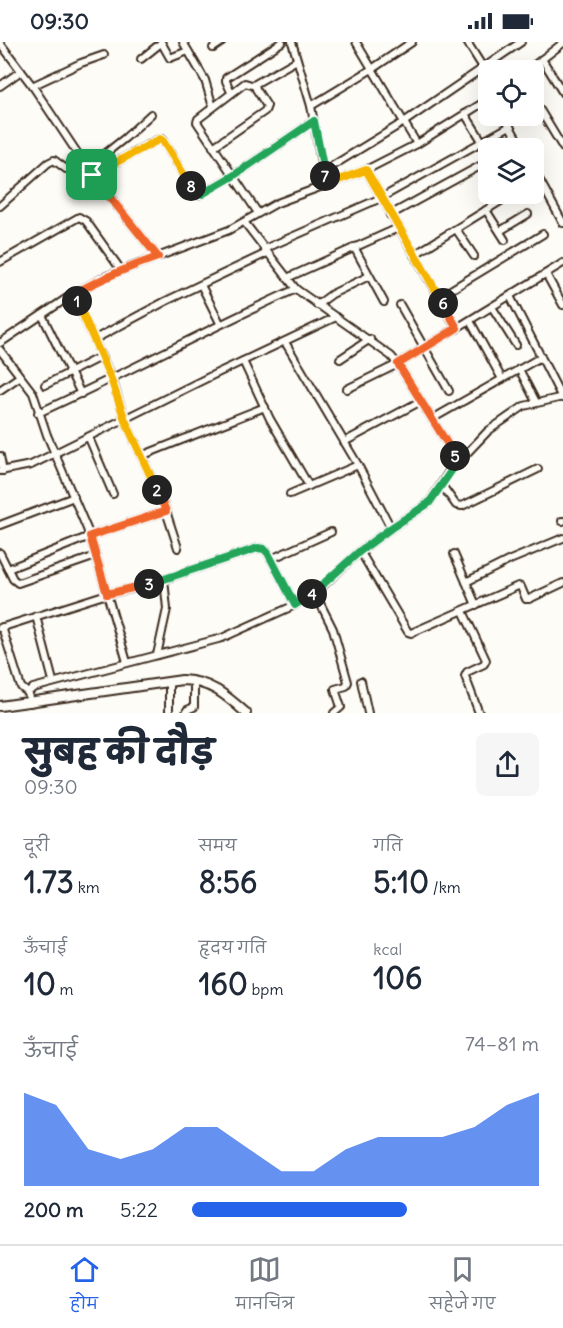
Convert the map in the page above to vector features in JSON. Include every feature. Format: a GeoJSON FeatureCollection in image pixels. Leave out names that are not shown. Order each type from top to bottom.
{"type":"FeatureCollection","features":[{"type":"Feature","properties":{"kind":"street"},"geometry":{"type":"LineString","coordinates":[[141,59],[161,42],[170,58],[188,51]]}},
{"type":"Feature","properties":{"kind":"street"},"geometry":{"type":"LineString","coordinates":[[183,42],[205,80],[213,107]]}},
{"type":"Feature","properties":{"kind":"street"},"geometry":{"type":"LineString","coordinates":[[213,48],[222,42]]}},
{"type":"Feature","properties":{"kind":"street"},"geometry":{"type":"LineString","coordinates":[[231,92],[225,79],[282,42]]}},
{"type":"Feature","properties":{"kind":"street"},"geometry":{"type":"LineString","coordinates":[[356,42],[417,144]]}},
{"type":"Feature","properties":{"kind":"street"},"geometry":{"type":"LineString","coordinates":[[311,106],[412,42]]}},
{"type":"Feature","properties":{"kind":"street"},"geometry":{"type":"LineString","coordinates":[[467,42],[478,60]]}},
{"type":"Feature","properties":{"kind":"street"},"geometry":{"type":"LineString","coordinates":[[495,60],[521,42]]}},
{"type":"Feature","properties":{"kind":"street"},"geometry":{"type":"LineString","coordinates":[[0,43],[92,175],[158,257]]}},
{"type":"Feature","properties":{"kind":"street"},"geometry":{"type":"LineString","coordinates":[[294,43],[311,106],[325,185]]}},
{"type":"Feature","properties":{"kind":"street"},"geometry":{"type":"LineString","coordinates":[[561,43],[542,59],[563,93]]}},
{"type":"Feature","properties":{"kind":"street"},"geometry":{"type":"LineString","coordinates":[[32,86],[81,63],[105,55]]}},
{"type":"Feature","properties":{"kind":"street"},"geometry":{"type":"LineString","coordinates":[[255,86],[297,60]]}},
{"type":"Feature","properties":{"kind":"street"},"geometry":{"type":"LineString","coordinates":[[0,86],[21,71]]}},
{"type":"Feature","properties":{"kind":"street"},"geometry":{"type":"LineString","coordinates":[[324,171],[404,122],[478,71]]}},
{"type":"Feature","properties":{"kind":"street"},"geometry":{"type":"LineString","coordinates":[[213,147],[266,111],[267,106],[255,86],[245,83],[198,118],[197,122],[213,147],[258,213]]}},
{"type":"Feature","properties":{"kind":"street"},"geometry":{"type":"LineString","coordinates":[[0,343],[73,294],[121,270],[245,223],[277,203],[366,170],[417,144],[478,106]]}},
{"type":"Feature","properties":{"kind":"street"},"geometry":{"type":"LineString","coordinates":[[87,168],[151,114]]}},
{"type":"Feature","properties":{"kind":"street"},"geometry":{"type":"LineString","coordinates":[[465,114],[480,138]]}},
{"type":"Feature","properties":{"kind":"street"},"geometry":{"type":"LineString","coordinates":[[544,117],[563,148]]}},
{"type":"Feature","properties":{"kind":"street"},"geometry":{"type":"LineString","coordinates":[[92,175],[160,139],[197,194],[202,194],[233,176],[314,121]]}},
{"type":"Feature","properties":{"kind":"street"},"geometry":{"type":"LineString","coordinates":[[489,138],[510,126],[517,138]]}},
{"type":"Feature","properties":{"kind":"street"},"geometry":{"type":"LineString","coordinates":[[95,339],[266,251],[381,198],[478,144]]}},
{"type":"Feature","properties":{"kind":"street"},"geometry":{"type":"LineString","coordinates":[[0,206],[48,163],[54,160],[66,169],[82,161]]}},
{"type":"Feature","properties":{"kind":"street"},"geometry":{"type":"LineString","coordinates":[[390,215],[478,167]]}},
{"type":"Feature","properties":{"kind":"street"},"geometry":{"type":"LineString","coordinates":[[366,170],[457,328]]}},
{"type":"Feature","properties":{"kind":"street"},"geometry":{"type":"LineString","coordinates":[[544,186],[560,212],[563,223]]}},
{"type":"Feature","properties":{"kind":"street"},"geometry":{"type":"LineString","coordinates":[[414,255],[496,204]]}},
{"type":"Feature","properties":{"kind":"street"},"geometry":{"type":"LineString","coordinates":[[486,210],[505,240]]}},
{"type":"Feature","properties":{"kind":"street"},"geometry":{"type":"LineString","coordinates":[[500,231],[528,214]]}},
{"type":"Feature","properties":{"kind":"street"},"geometry":{"type":"LineString","coordinates":[[0,262],[79,217],[86,221],[121,270]]}},
{"type":"Feature","properties":{"kind":"street"},"geometry":{"type":"LineString","coordinates":[[245,223],[296,288],[317,305],[384,349],[398,364],[458,461]]}},
{"type":"Feature","properties":{"kind":"street"},"geometry":{"type":"LineString","coordinates":[[287,278],[398,228]]}},
{"type":"Feature","properties":{"kind":"street"},"geometry":{"type":"LineString","coordinates":[[456,228],[474,256]]}},
{"type":"Feature","properties":{"kind":"street"},"geometry":{"type":"LineString","coordinates":[[440,297],[543,234]]}},
{"type":"Feature","properties":{"kind":"street"},"geometry":{"type":"LineString","coordinates":[[354,247],[384,302]]}},
{"type":"Feature","properties":{"kind":"street"},"geometry":{"type":"LineString","coordinates":[[347,389],[426,348],[563,263]]}},
{"type":"Feature","properties":{"kind":"street"},"geometry":{"type":"LineString","coordinates":[[546,274],[563,305]]}},
{"type":"Feature","properties":{"kind":"street"},"geometry":{"type":"LineString","coordinates":[[317,305],[332,294],[369,276]]}},
{"type":"Feature","properties":{"kind":"street"},"geometry":{"type":"LineString","coordinates":[[201,285],[220,323]]}},
{"type":"Feature","properties":{"kind":"street"},"geometry":{"type":"LineString","coordinates":[[38,413],[296,288]]}},
{"type":"Feature","properties":{"kind":"street"},"geometry":{"type":"LineString","coordinates":[[73,294],[95,339],[125,420],[166,511],[178,548]]}},
{"type":"Feature","properties":{"kind":"street"},"geometry":{"type":"LineString","coordinates":[[28,693],[31,689],[52,681],[222,638],[295,605],[315,592],[360,551],[429,503],[458,461],[488,431],[520,408],[536,402],[562,398],[510,296]]}},
{"type":"Feature","properties":{"kind":"street"},"geometry":{"type":"LineString","coordinates":[[400,305],[449,392]]}},
{"type":"Feature","properties":{"kind":"street"},"geometry":{"type":"LineString","coordinates":[[492,307],[516,345]]}},
{"type":"Feature","properties":{"kind":"street"},"geometry":{"type":"LineString","coordinates":[[42,315],[81,394]]}},
{"type":"Feature","properties":{"kind":"street"},"geometry":{"type":"LineString","coordinates":[[0,456],[2,471],[26,467],[336,317]]}},
{"type":"Feature","properties":{"kind":"street"},"geometry":{"type":"LineString","coordinates":[[470,321],[502,379]]}},
{"type":"Feature","properties":{"kind":"street"},"geometry":{"type":"LineString","coordinates":[[340,359],[370,339]]}},
{"type":"Feature","properties":{"kind":"street"},"geometry":{"type":"LineString","coordinates":[[285,342],[358,465],[391,528]]}},
{"type":"Feature","properties":{"kind":"street"},"geometry":{"type":"LineString","coordinates":[[0,350],[33,393],[38,413],[90,536],[127,662]]}},
{"type":"Feature","properties":{"kind":"street"},"geometry":{"type":"LineString","coordinates":[[45,385],[102,356]]}},
{"type":"Feature","properties":{"kind":"street"},"geometry":{"type":"LineString","coordinates":[[432,419],[541,357]]}},
{"type":"Feature","properties":{"kind":"street"},"geometry":{"type":"LineString","coordinates":[[243,361],[265,407],[309,486]]}},
{"type":"Feature","properties":{"kind":"street"},"geometry":{"type":"LineString","coordinates":[[519,369],[536,402]]}},
{"type":"Feature","properties":{"kind":"street"},"geometry":{"type":"LineString","coordinates":[[0,390],[20,377]]}},
{"type":"Feature","properties":{"kind":"street"},"geometry":{"type":"LineString","coordinates":[[344,442],[421,401]]}},
{"type":"Feature","properties":{"kind":"street"},"geometry":{"type":"LineString","coordinates":[[141,456],[265,407]]}},
{"type":"Feature","properties":{"kind":"street"},"geometry":{"type":"LineString","coordinates":[[89,438],[113,494]]}},
{"type":"Feature","properties":{"kind":"street"},"geometry":{"type":"LineString","coordinates":[[291,494],[358,465]]}},
{"type":"Feature","properties":{"kind":"street"},"geometry":{"type":"LineString","coordinates":[[441,484],[456,505],[462,506],[538,469]]}},
{"type":"Feature","properties":{"kind":"street"},"geometry":{"type":"LineString","coordinates":[[0,525],[74,497]]}},
{"type":"Feature","properties":{"kind":"street"},"geometry":{"type":"LineString","coordinates":[[8,569],[90,536],[166,511]]}},
{"type":"Feature","properties":{"kind":"street"},"geometry":{"type":"LineString","coordinates":[[271,559],[331,532]]}},
{"type":"Feature","properties":{"kind":"street"},"geometry":{"type":"LineString","coordinates":[[466,582],[510,560],[563,538]]}},
{"type":"Feature","properties":{"kind":"street"},"geometry":{"type":"LineString","coordinates":[[30,703],[28,693],[19,681],[1,627],[107,594],[144,586],[258,548],[264,549],[271,559],[295,605]]}},
{"type":"Feature","properties":{"kind":"street"},"geometry":{"type":"LineString","coordinates":[[360,551],[408,632],[417,632],[518,586],[529,599],[563,583]]}},
{"type":"Feature","properties":{"kind":"street"},"geometry":{"type":"LineString","coordinates":[[0,553],[14,581],[18,583],[96,556]]}},
{"type":"Feature","properties":{"kind":"street"},"geometry":{"type":"LineString","coordinates":[[454,554],[476,605]]}},
{"type":"Feature","properties":{"kind":"street"},"geometry":{"type":"LineString","coordinates":[[157,655],[167,609],[164,579]]}},
{"type":"Feature","properties":{"kind":"street"},"geometry":{"type":"LineString","coordinates":[[315,592],[333,629],[348,682],[346,686],[335,689],[341,707],[334,713]]}},
{"type":"Feature","properties":{"kind":"street"},"geometry":{"type":"LineString","coordinates":[[463,611],[486,660],[484,664],[467,672],[465,676],[479,713]]}},
{"type":"Feature","properties":{"kind":"street"},"geometry":{"type":"LineString","coordinates":[[36,616],[52,681]]}},
{"type":"Feature","properties":{"kind":"street"},"geometry":{"type":"LineString","coordinates":[[169,681],[169,713]]}},
{"type":"Feature","properties":{"kind":"street"},"geometry":{"type":"LineString","coordinates":[[0,706],[169,681],[194,681],[219,690],[246,713]]}},
{"type":"Feature","properties":{"kind":"street"},"geometry":{"type":"LineString","coordinates":[[186,713],[194,707],[194,681]]}},
{"type":"Feature","properties":{"kind":"street"},"geometry":{"type":"LineString","coordinates":[[361,681],[368,713]]}},
{"type":"Feature","properties":{"kind":"route"},"geometry":{"type":"LineString","coordinates":[[314,121],[325,185],[366,170],[457,328],[398,364],[458,461],[429,503],[360,551],[328,582],[295,605],[268,553],[262,548],[144,586],[107,594],[90,536],[166,511],[125,420],[95,339],[73,294],[106,276],[158,257],[92,175],[162,139],[195,192],[200,195],[233,176],[314,121]]}}]}
